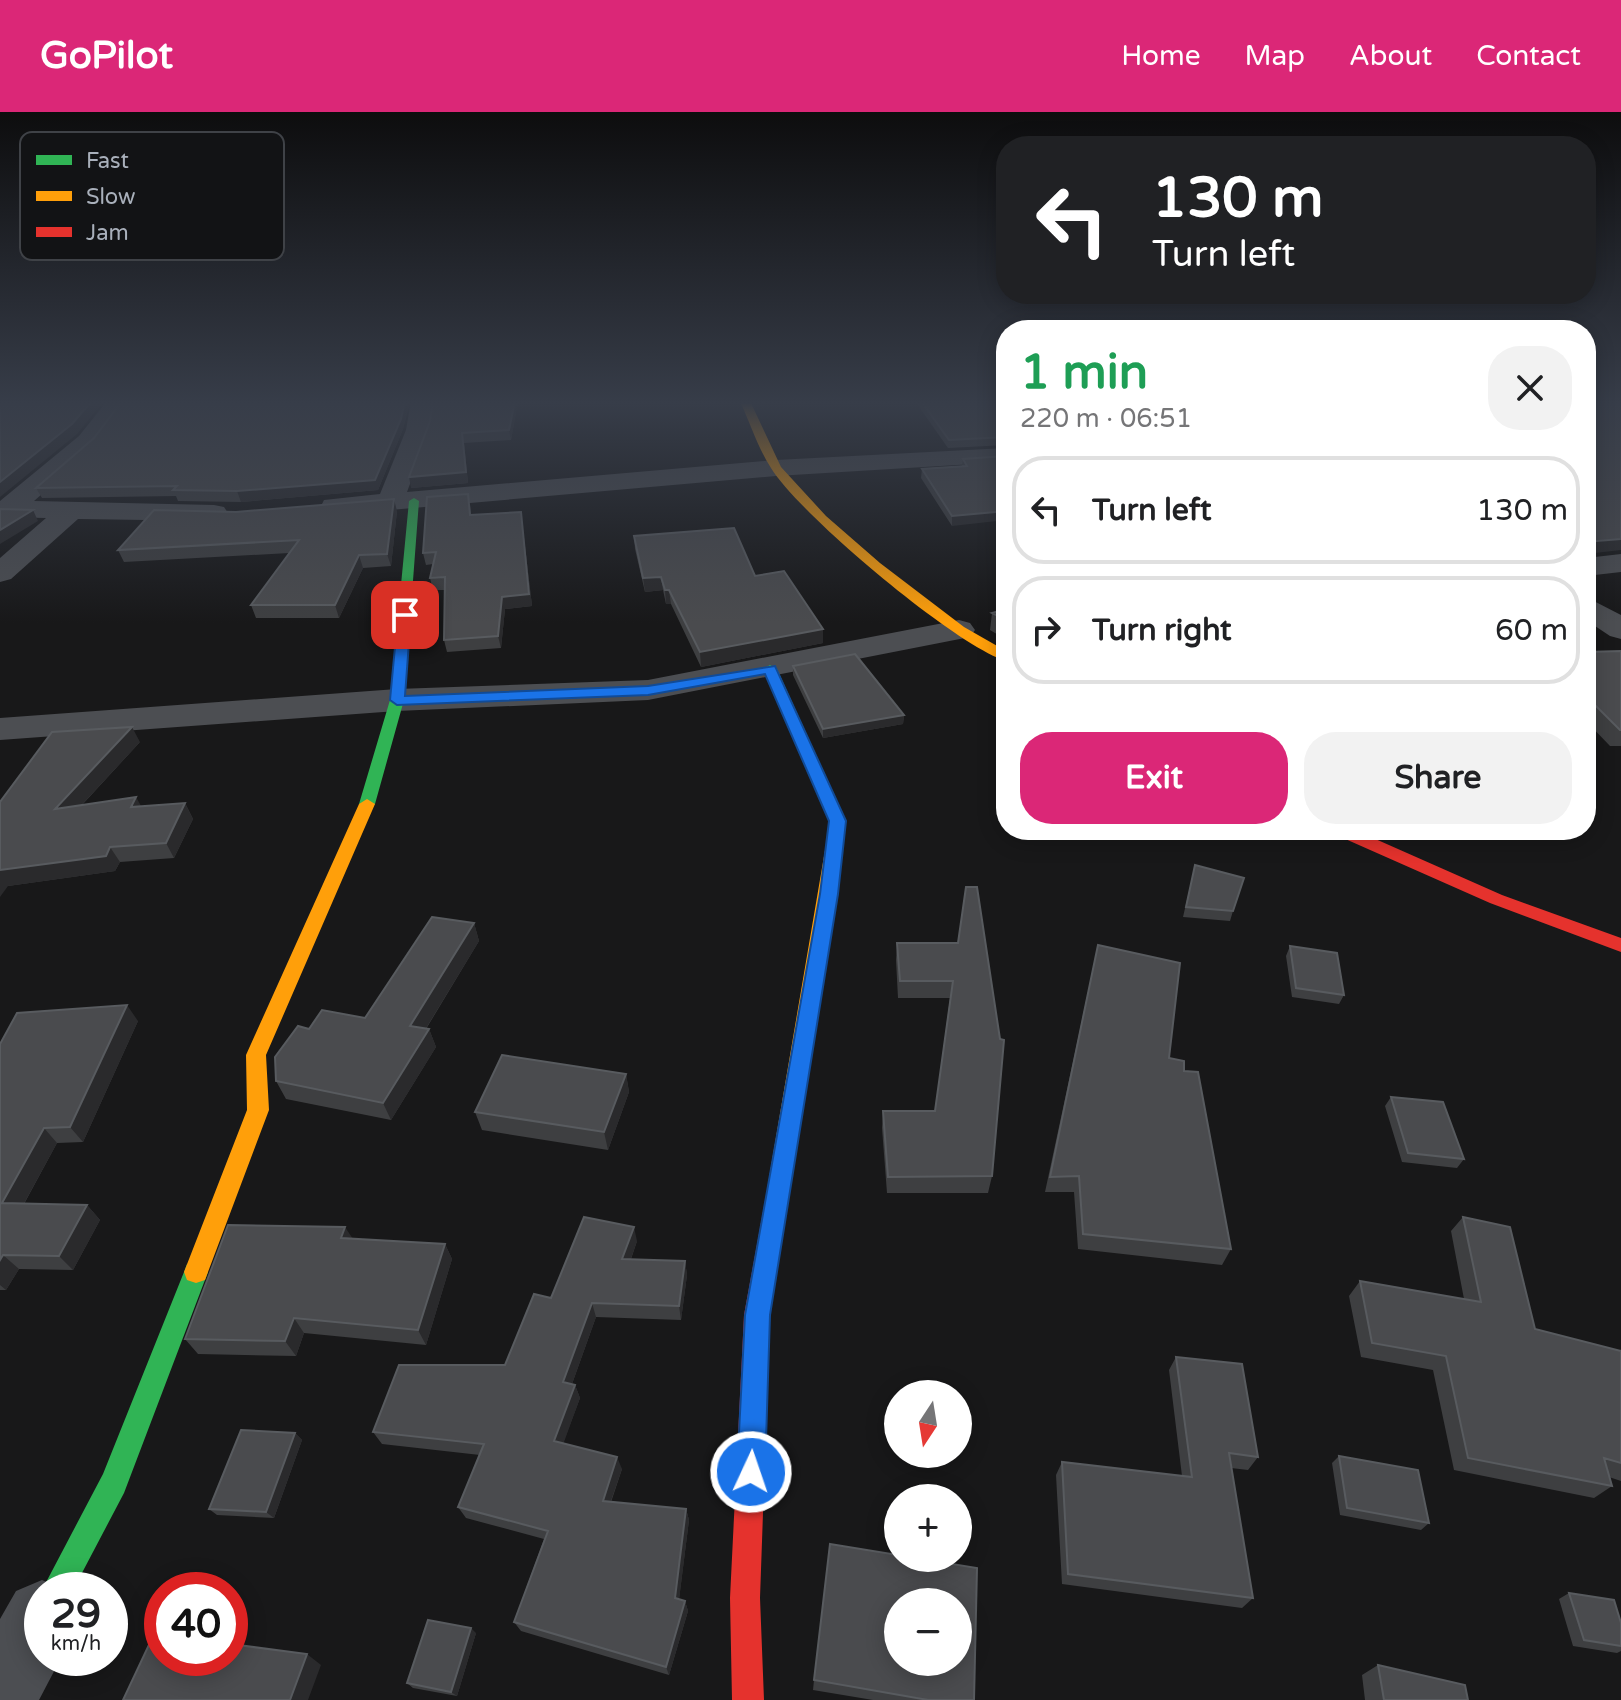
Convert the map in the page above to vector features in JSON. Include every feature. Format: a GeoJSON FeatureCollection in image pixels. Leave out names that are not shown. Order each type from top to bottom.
{"type":"FeatureCollection","features":[{"type":"Feature","properties":{"kind":"main road"},"geometry":{"type":"LineString","coordinates":[[783,475],[822,518],[865,557],[959,630],[996,651]]}},
{"type":"Feature","properties":{"kind":"main road"},"geometry":{"type":"LineString","coordinates":[[67,1572],[114,1483],[258,1110],[256,1055],[362,821],[397,700],[402,501]]}},
{"type":"Feature","properties":{"kind":"main road"},"geometry":{"type":"LineString","coordinates":[[748,1700],[745,1598],[757,1315],[829,894],[838,821],[770,669]]}},
{"type":"Feature","properties":{"kind":"main road"},"geometry":{"type":"LineString","coordinates":[[1363,840],[1496,899],[1621,945]]}},
{"type":"Feature","properties":{"kind":"street"},"geometry":{"type":"LineString","coordinates":[[4,510],[46,475]]}},
{"type":"Feature","properties":{"kind":"street"},"geometry":{"type":"LineString","coordinates":[[402,501],[408,475]]}},
{"type":"Feature","properties":{"kind":"street"},"geometry":{"type":"LineString","coordinates":[[300,509],[695,475]]}},
{"type":"Feature","properties":{"kind":"street"},"geometry":{"type":"LineString","coordinates":[[4,510],[241,513]]}},
{"type":"Feature","properties":{"kind":"street"},"geometry":{"type":"LineString","coordinates":[[0,573],[72,510]]}},
{"type":"Feature","properties":{"kind":"street"},"geometry":{"type":"LineString","coordinates":[[1596,566],[1621,563]]}},
{"type":"Feature","properties":{"kind":"street"},"geometry":{"type":"LineString","coordinates":[[1596,613],[1621,629]]}},
{"type":"Feature","properties":{"kind":"street"},"geometry":{"type":"LineString","coordinates":[[0,729],[397,700],[648,690],[770,669],[959,630]]}},
{"type":"Feature","properties":{"kind":"street"},"geometry":{"type":"LineString","coordinates":[[0,1695],[24,1650]]}},
{"type":"Feature","properties":{"kind":"building"},"geometry":{"type":"Polygon","coordinates":[[[51,475],[377,475],[375,480],[237,491],[173,490],[177,486],[36,488],[51,475]]]}},
{"type":"Feature","properties":{"kind":"building"},"geometry":{"type":"Polygon","coordinates":[[[926,475],[996,475],[996,512],[952,516],[926,475]]]}},
{"type":"Feature","properties":{"kind":"building"},"geometry":{"type":"Polygon","coordinates":[[[1596,475],[1621,475],[1621,539],[1596,541],[1596,475]]]}},
{"type":"Feature","properties":{"kind":"building"},"geometry":{"type":"Polygon","coordinates":[[[468,494],[470,515],[521,512],[529,594],[502,597],[498,636],[444,640],[445,577],[430,578],[436,552],[423,553],[427,497],[468,494]]]}},
{"type":"Feature","properties":{"kind":"building"},"geometry":{"type":"Polygon","coordinates":[[[394,499],[387,554],[359,555],[335,605],[251,605],[299,540],[118,550],[154,510],[236,512],[394,499]]]}},
{"type":"Feature","properties":{"kind":"building"},"geometry":{"type":"Polygon","coordinates":[[[0,509],[33,510],[0,530],[0,509]]]}},
{"type":"Feature","properties":{"kind":"building"},"geometry":{"type":"Polygon","coordinates":[[[734,528],[755,576],[784,571],[823,629],[700,652],[669,590],[665,590],[661,577],[643,578],[634,536],[734,528]]]}},
{"type":"Feature","properties":{"kind":"building"},"geometry":{"type":"Polygon","coordinates":[[[1621,651],[1621,730],[1596,706],[1596,652],[1621,651]]]}},
{"type":"Feature","properties":{"kind":"building"},"geometry":{"type":"Polygon","coordinates":[[[855,654],[904,715],[823,729],[793,666],[855,654]]]}},
{"type":"Feature","properties":{"kind":"building"},"geometry":{"type":"Polygon","coordinates":[[[132,727],[55,809],[136,797],[131,807],[185,803],[166,843],[110,847],[106,856],[0,870],[0,802],[52,732],[132,727]]]}},
{"type":"Feature","properties":{"kind":"building"},"geometry":{"type":"Polygon","coordinates":[[[1195,865],[1244,878],[1233,911],[1186,907],[1195,865]]]}},
{"type":"Feature","properties":{"kind":"building"},"geometry":{"type":"Polygon","coordinates":[[[966,887],[977,887],[1000,1039],[1004,1040],[992,1176],[888,1177],[883,1111],[935,1111],[953,981],[900,981],[897,943],[958,943],[966,887]]]}},
{"type":"Feature","properties":{"kind":"building"},"geometry":{"type":"Polygon","coordinates":[[[432,917],[474,923],[410,1026],[429,1029],[383,1103],[276,1081],[275,1057],[298,1026],[309,1029],[322,1010],[365,1018],[432,917]]]}},
{"type":"Feature","properties":{"kind":"building"},"geometry":{"type":"Polygon","coordinates":[[[1098,945],[1180,963],[1169,1058],[1184,1061],[1184,1071],[1198,1072],[1231,1249],[1083,1234],[1079,1176],[1050,1177],[1098,945]]]}},
{"type":"Feature","properties":{"kind":"building"},"geometry":{"type":"Polygon","coordinates":[[[1290,946],[1337,953],[1344,995],[1296,988],[1290,946]]]}},
{"type":"Feature","properties":{"kind":"building"},"geometry":{"type":"Polygon","coordinates":[[[127,1005],[70,1127],[44,1128],[2,1203],[87,1205],[59,1256],[3,1255],[0,1260],[0,1044],[17,1013],[127,1005]]]}},
{"type":"Feature","properties":{"kind":"building"},"geometry":{"type":"Polygon","coordinates":[[[502,1055],[626,1074],[604,1132],[475,1112],[502,1055]]]}},
{"type":"Feature","properties":{"kind":"building"},"geometry":{"type":"Polygon","coordinates":[[[1391,1097],[1443,1102],[1464,1159],[1408,1153],[1391,1097]]]}},
{"type":"Feature","properties":{"kind":"building"},"geometry":{"type":"Polygon","coordinates":[[[584,1217],[634,1227],[622,1259],[685,1261],[679,1306],[592,1303],[563,1382],[575,1385],[554,1441],[617,1457],[603,1501],[686,1509],[675,1598],[685,1601],[666,1667],[514,1622],[548,1531],[458,1507],[484,1444],[373,1432],[399,1365],[505,1365],[534,1294],[551,1298],[584,1217]]]}},
{"type":"Feature","properties":{"kind":"building"},"geometry":{"type":"Polygon","coordinates":[[[1463,1217],[1510,1227],[1535,1329],[1621,1351],[1621,1463],[1604,1458],[1612,1486],[1468,1458],[1446,1356],[1372,1343],[1360,1281],[1481,1302],[1463,1217]]]}},
{"type":"Feature","properties":{"kind":"building"},"geometry":{"type":"Polygon","coordinates":[[[228,1225],[345,1227],[341,1238],[445,1244],[418,1330],[294,1318],[285,1341],[185,1339],[228,1225]]]}},
{"type":"Feature","properties":{"kind":"building"},"geometry":{"type":"Polygon","coordinates":[[[1176,1357],[1242,1364],[1258,1457],[1229,1453],[1253,1598],[1068,1574],[1062,1462],[1192,1477],[1176,1357]]]}},
{"type":"Feature","properties":{"kind":"building"},"geometry":{"type":"Polygon","coordinates":[[[241,1430],[295,1433],[266,1512],[209,1509],[241,1430]]]}},
{"type":"Feature","properties":{"kind":"building"},"geometry":{"type":"Polygon","coordinates":[[[1339,1456],[1418,1470],[1429,1523],[1347,1508],[1339,1456]]]}},
{"type":"Feature","properties":{"kind":"building"},"geometry":{"type":"Polygon","coordinates":[[[830,1544],[884,1553],[884,1572],[972,1572],[972,1567],[977,1568],[974,1700],[928,1700],[814,1680],[830,1544]]]}},
{"type":"Feature","properties":{"kind":"building"},"geometry":{"type":"Polygon","coordinates":[[[1569,1593],[1614,1600],[1621,1623],[1621,1646],[1584,1640],[1569,1593]]]}},
{"type":"Feature","properties":{"kind":"building"},"geometry":{"type":"Polygon","coordinates":[[[428,1620],[471,1628],[451,1692],[407,1683],[428,1620]]]}},
{"type":"Feature","properties":{"kind":"building"},"geometry":{"type":"Polygon","coordinates":[[[248,1646],[307,1654],[290,1700],[123,1700],[144,1655],[144,1676],[248,1676],[248,1646]]]}},
{"type":"Feature","properties":{"kind":"building"},"geometry":{"type":"Polygon","coordinates":[[[1378,1665],[1465,1685],[1468,1700],[1384,1700],[1378,1665]]]}},
{"type":"Feature","properties":{"kind":"traffic: fast"},"geometry":{"type":"LineString","coordinates":[[367,804],[397,700],[414,501]]}},
{"type":"Feature","properties":{"kind":"traffic: fast"},"geometry":{"type":"LineString","coordinates":[[770,669],[833,810]]}},
{"type":"Feature","properties":{"kind":"traffic: fast"},"geometry":{"type":"LineString","coordinates":[[67,1572],[114,1483],[196,1272]]}},
{"type":"Feature","properties":{"kind":"traffic: slow"},"geometry":{"type":"LineString","coordinates":[[783,475],[822,518],[876,566],[959,630],[996,651]]}},
{"type":"Feature","properties":{"kind":"traffic: slow"},"geometry":{"type":"LineString","coordinates":[[196,1272],[258,1110],[256,1055],[367,804]]}},
{"type":"Feature","properties":{"kind":"traffic: slow"},"geometry":{"type":"LineString","coordinates":[[778,1190],[838,821],[833,810]]}},
{"type":"Feature","properties":{"kind":"traffic: jam"},"geometry":{"type":"LineString","coordinates":[[1363,840],[1496,899],[1621,945]]}},
{"type":"Feature","properties":{"kind":"traffic: jam"},"geometry":{"type":"LineString","coordinates":[[748,1700],[745,1598],[757,1315],[778,1190]]}},
{"type":"Feature","properties":{"kind":"route"},"geometry":{"type":"LineString","coordinates":[[405,615],[397,700],[556,697],[648,690],[770,669],[838,821],[829,894],[757,1315],[751,1472]]}}]}
